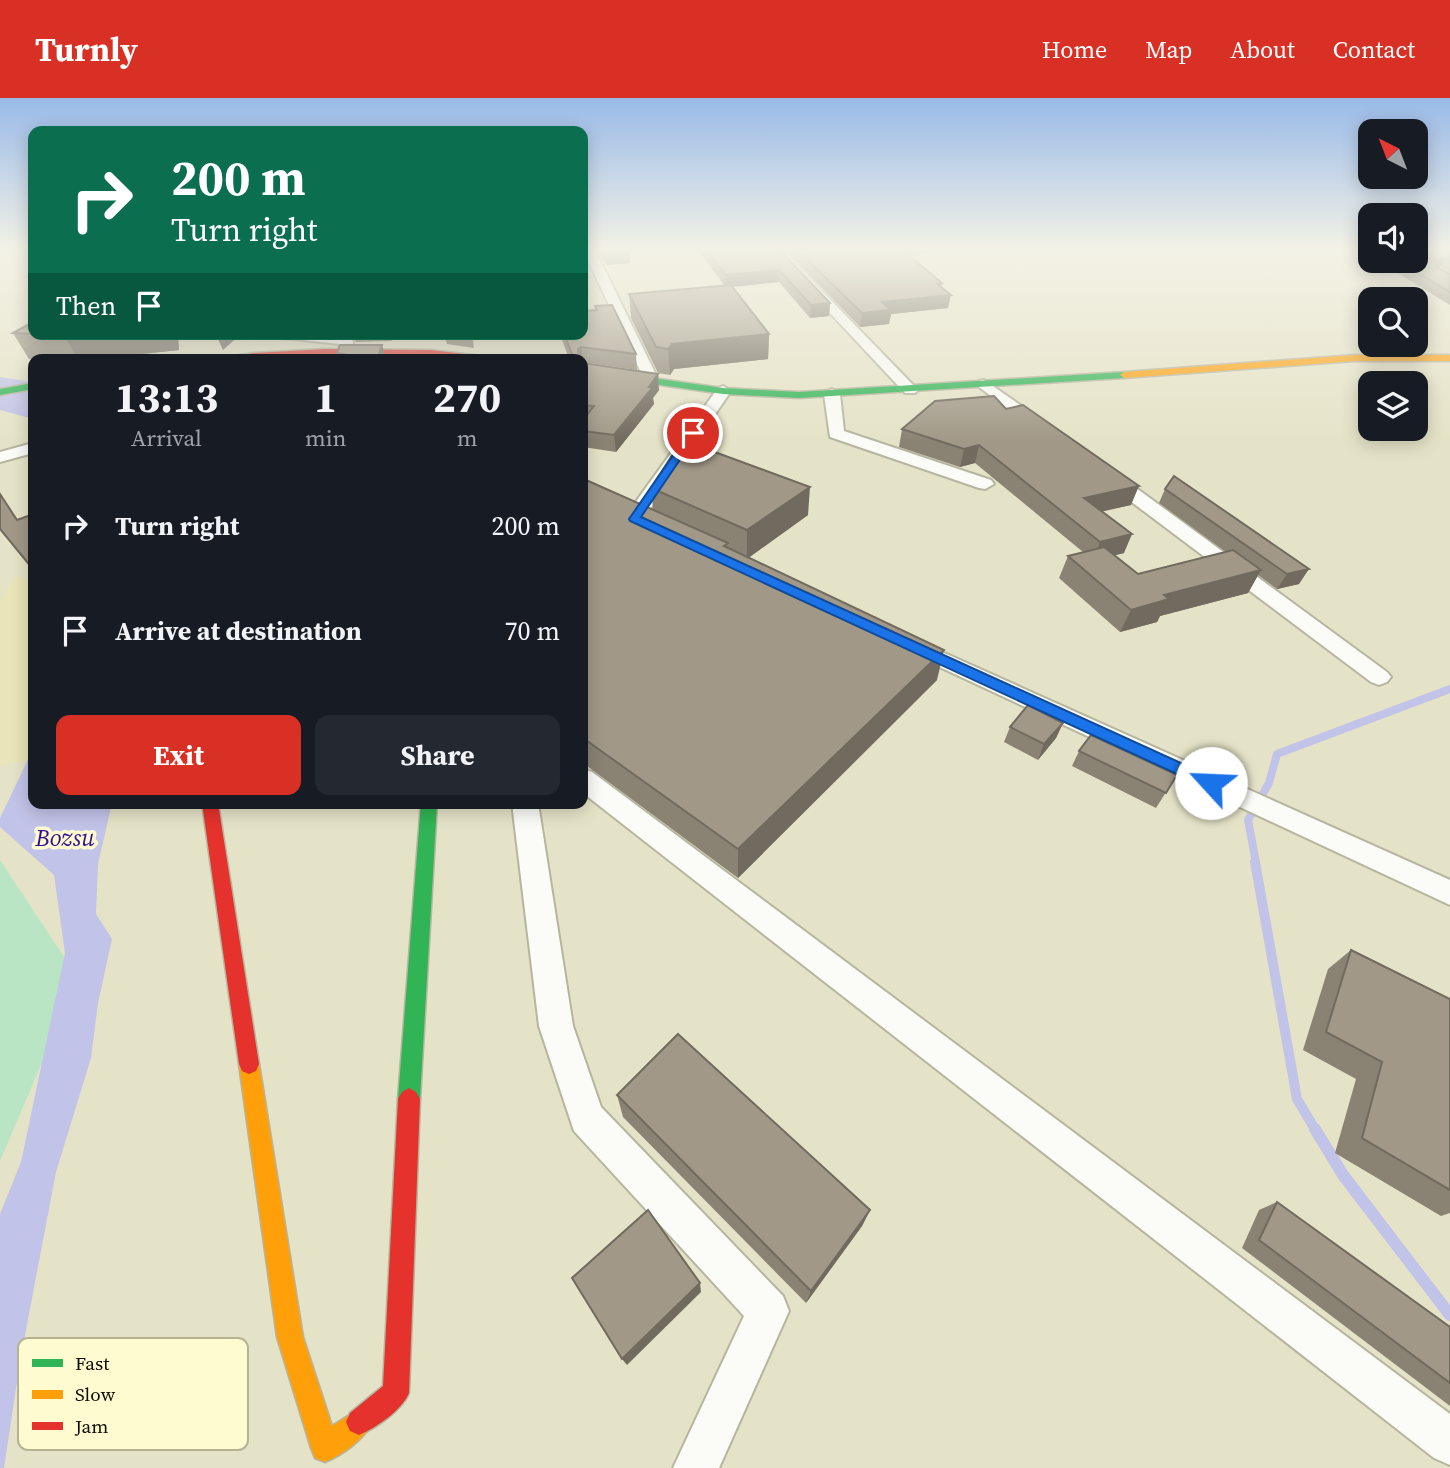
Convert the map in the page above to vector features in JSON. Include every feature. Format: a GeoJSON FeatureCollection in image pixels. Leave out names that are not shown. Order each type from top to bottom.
{"type":"FeatureCollection","features":[{"type":"Feature","properties":{"kind":"main road"},"geometry":{"type":"LineString","coordinates":[[276,354],[346,348],[413,347],[466,354]]}},
{"type":"Feature","properties":{"kind":"main road"},"geometry":{"type":"LineString","coordinates":[[588,372],[770,395],[910,390],[1355,358],[1450,358]]}},
{"type":"Feature","properties":{"kind":"main road"},"geometry":{"type":"LineString","coordinates":[[0,392],[28,387]]}},
{"type":"Feature","properties":{"kind":"main road"},"geometry":{"type":"LineString","coordinates":[[211,809],[290,1337],[325,1448],[396,1393],[408,1121],[429,809]]}},
{"type":"Feature","properties":{"kind":"street"},"geometry":{"type":"LineString","coordinates":[[620,314],[652,381]]}},
{"type":"Feature","properties":{"kind":"street"},"geometry":{"type":"LineString","coordinates":[[837,314],[910,390]]}},
{"type":"Feature","properties":{"kind":"street"},"geometry":{"type":"LineString","coordinates":[[337,340],[346,341],[346,348]]}},
{"type":"Feature","properties":{"kind":"street"},"geometry":{"type":"LineString","coordinates":[[984,384],[1061,441]]}},
{"type":"Feature","properties":{"kind":"street"},"geometry":{"type":"LineString","coordinates":[[660,530],[628,516],[723,391]]}},
{"type":"Feature","properties":{"kind":"street"},"geometry":{"type":"LineString","coordinates":[[832,394],[836,434],[985,484]]}},
{"type":"Feature","properties":{"kind":"street"},"geometry":{"type":"LineString","coordinates":[[0,457],[28,450]]}},
{"type":"Feature","properties":{"kind":"street"},"geometry":{"type":"LineString","coordinates":[[1094,465],[1379,677]]}},
{"type":"Feature","properties":{"kind":"street"},"geometry":{"type":"LineString","coordinates":[[885,634],[1450,893]]}},
{"type":"Feature","properties":{"kind":"street"},"geometry":{"type":"LineString","coordinates":[[588,783],[1450,1442]]}},
{"type":"Feature","properties":{"kind":"street"},"geometry":{"type":"LineString","coordinates":[[526,809],[556,1026],[587,1118],[768,1311],[696,1468]]}},
{"type":"Feature","properties":{"kind":"shaded area"},"geometry":{"type":"Polygon","coordinates":[[[15,576],[28,580],[28,760],[0,766],[0,602],[15,576]]]}},
{"type":"Feature","properties":{"kind":"green space"},"geometry":{"type":"Polygon","coordinates":[[[0,860],[78,978],[0,1161],[0,860]]]}},
{"type":"Feature","properties":{"kind":"water"},"geometry":{"type":"Polygon","coordinates":[[[0,377],[28,381],[28,418],[0,410],[0,377]]]}},
{"type":"Feature","properties":{"kind":"water","name":"Bozsu"},"geometry":{"type":"Polygon","coordinates":[[[28,759],[28,809],[111,809],[98,864],[96,914],[112,939],[98,1003],[91,1058],[56,1172],[24,1338],[18,1338],[18,1376],[4,1468],[0,1468],[0,1214],[21,1162],[65,953],[54,875],[0,827],[0,818],[28,759]]]}},
{"type":"Feature","properties":{"kind":"building"},"geometry":{"type":"Polygon","coordinates":[[[588,314],[616,314],[636,354],[581,347],[578,349],[578,354],[572,354],[566,340],[588,340],[588,314]]]}},
{"type":"Feature","properties":{"kind":"building"},"geometry":{"type":"Polygon","coordinates":[[[639,314],[753,314],[769,334],[672,344],[668,349],[656,347],[639,314]]]}},
{"type":"Feature","properties":{"kind":"building"},"geometry":{"type":"Polygon","coordinates":[[[28,325],[28,334],[13,333],[28,325]]]}},
{"type":"Feature","properties":{"kind":"building"},"geometry":{"type":"Polygon","coordinates":[[[340,345],[382,345],[379,354],[337,353],[340,345]]]}},
{"type":"Feature","properties":{"kind":"building"},"geometry":{"type":"Polygon","coordinates":[[[588,364],[658,374],[649,387],[653,387],[614,435],[588,432],[588,414],[594,406],[588,405],[588,364]]]}},
{"type":"Feature","properties":{"kind":"building"},"geometry":{"type":"Polygon","coordinates":[[[994,396],[1006,409],[1023,405],[1139,486],[1084,498],[1132,534],[1100,542],[979,445],[964,449],[902,429],[935,401],[994,396]]]}},
{"type":"Feature","properties":{"kind":"building"},"geometry":{"type":"Polygon","coordinates":[[[682,440],[810,487],[747,530],[651,488],[682,440]]]}},
{"type":"Feature","properties":{"kind":"building"},"geometry":{"type":"Polygon","coordinates":[[[1174,476],[1309,569],[1287,574],[1165,489],[1174,476]]]}},
{"type":"Feature","properties":{"kind":"building"},"geometry":{"type":"Polygon","coordinates":[[[588,481],[728,543],[724,546],[944,650],[738,849],[588,742],[588,481]]]}},
{"type":"Feature","properties":{"kind":"building"},"geometry":{"type":"Polygon","coordinates":[[[0,494],[17,520],[28,516],[28,563],[0,529],[0,494]]]}},
{"type":"Feature","properties":{"kind":"building"},"geometry":{"type":"Polygon","coordinates":[[[1104,547],[1138,574],[1233,550],[1261,570],[1164,595],[1169,599],[1131,610],[1068,556],[1104,547]]]}},
{"type":"Feature","properties":{"kind":"building"},"geometry":{"type":"Polygon","coordinates":[[[1028,705],[1063,723],[1044,744],[1010,727],[1028,705]]]}},
{"type":"Feature","properties":{"kind":"building"},"geometry":{"type":"Polygon","coordinates":[[[1091,735],[1177,775],[1166,793],[1079,751],[1091,735]]]}},
{"type":"Feature","properties":{"kind":"building"},"geometry":{"type":"Polygon","coordinates":[[[1351,950],[1450,999],[1450,1190],[1362,1138],[1382,1062],[1326,1032],[1351,950]]]}},
{"type":"Feature","properties":{"kind":"building"},"geometry":{"type":"Polygon","coordinates":[[[678,1034],[870,1210],[811,1291],[617,1095],[678,1034]]]}},
{"type":"Feature","properties":{"kind":"building"},"geometry":{"type":"Polygon","coordinates":[[[1277,1202],[1450,1327],[1450,1383],[1259,1240],[1277,1202]]]}},
{"type":"Feature","properties":{"kind":"building"},"geometry":{"type":"Polygon","coordinates":[[[648,1210],[700,1283],[622,1359],[572,1278],[648,1210]]]}},
{"type":"Feature","properties":{"kind":"waterway"},"geometry":{"type":"LineString","coordinates":[[1256,863],[1248,820],[1269,783],[1277,754],[1450,689]]}},
{"type":"Feature","properties":{"kind":"waterway"},"geometry":{"type":"LineString","coordinates":[[1255,862],[1297,1099],[1316,1131]]}},
{"type":"Feature","properties":{"kind":"waterway"},"geometry":{"type":"LineString","coordinates":[[1315,1129],[1343,1175],[1450,1315]]}},
{"type":"Feature","properties":{"kind":"traffic: fast"},"geometry":{"type":"LineString","coordinates":[[588,372],[723,391],[799,395],[1124,375]]}},
{"type":"Feature","properties":{"kind":"traffic: fast"},"geometry":{"type":"LineString","coordinates":[[0,392],[28,387]]}},
{"type":"Feature","properties":{"kind":"traffic: fast"},"geometry":{"type":"LineString","coordinates":[[409,1099],[429,809]]}},
{"type":"Feature","properties":{"kind":"traffic: slow"},"geometry":{"type":"LineString","coordinates":[[1124,375],[1355,358],[1450,358]]}},
{"type":"Feature","properties":{"kind":"traffic: slow"},"geometry":{"type":"LineString","coordinates":[[249,1064],[290,1337],[325,1448],[359,1422]]}},
{"type":"Feature","properties":{"kind":"traffic: jam"},"geometry":{"type":"LineString","coordinates":[[278,354],[360,351],[449,354]]}},
{"type":"Feature","properties":{"kind":"traffic: jam"},"geometry":{"type":"LineString","coordinates":[[211,809],[249,1064]]}},
{"type":"Feature","properties":{"kind":"traffic: jam"},"geometry":{"type":"LineString","coordinates":[[359,1422],[396,1393],[409,1099]]}},
{"type":"Feature","properties":{"kind":"route"},"geometry":{"type":"LineString","coordinates":[[693,433],[634,519],[1211,783]]}}]}
